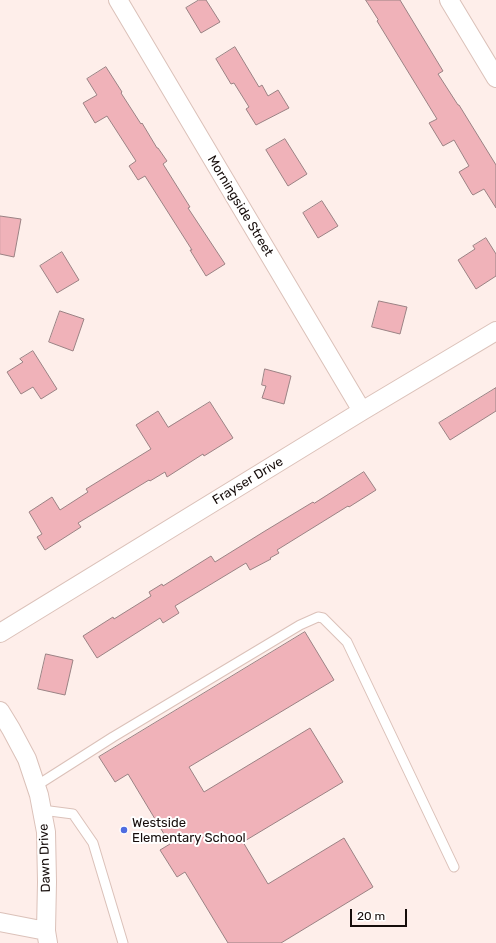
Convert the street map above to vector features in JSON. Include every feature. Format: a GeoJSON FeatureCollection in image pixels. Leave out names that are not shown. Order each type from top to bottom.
{"type":"FeatureCollection","features":[{"type":"Feature","properties":{"kind":"street","name":"Morningside Street"},"geometry":{"type":"LineString","coordinates":[[118,0],[362,411]]}},
{"type":"Feature","properties":{"kind":"street"},"geometry":{"type":"LineString","coordinates":[[449,0],[496,78]]}},
{"type":"Feature","properties":{"kind":"street","name":"Frayser Drive"},"geometry":{"type":"LineString","coordinates":[[0,633],[362,411],[496,331]]}},
{"type":"Feature","properties":{"kind":"street","name":"Dawn Drive"},"geometry":{"type":"LineString","coordinates":[[0,711],[26,759],[39,795],[46,832],[47,937]]}},
{"type":"Feature","properties":{"kind":"street"},"geometry":{"type":"LineString","coordinates":[[0,922],[47,937]]}},
{"type":"Feature","properties":{"kind":"lane"},"geometry":{"type":"LineString","coordinates":[[36,786],[300,625],[318,617],[323,618],[347,642],[454,867]]}},
{"type":"Feature","properties":{"kind":"lane"},"geometry":{"type":"LineString","coordinates":[[42,810],[73,814],[93,843],[123,943]]}},
{"type":"Feature","properties":{"kind":"building"},"geometry":{"type":"Polygon","coordinates":[[[199,0],[206,0],[220,22],[201,33],[186,8],[199,0]]]}},
{"type":"Feature","properties":{"kind":"building"},"geometry":{"type":"Polygon","coordinates":[[[366,0],[400,0],[443,71],[438,74],[496,165],[496,208],[484,189],[473,195],[472,194],[459,172],[469,166],[454,140],[443,146],[429,123],[437,119],[377,21],[378,20],[366,0]]]}},
{"type":"Feature","properties":{"kind":"building"},"geometry":{"type":"Polygon","coordinates":[[[235,47],[259,87],[262,85],[268,96],[278,90],[289,108],[256,125],[246,109],[249,107],[234,83],[231,84],[216,59],[235,47]]]}},
{"type":"Feature","properties":{"kind":"building"},"geometry":{"type":"Polygon","coordinates":[[[106,67],[141,124],[142,123],[157,148],[167,161],[163,164],[190,207],[188,208],[225,264],[206,276],[190,250],[192,250],[145,176],[138,180],[129,166],[136,161],[107,116],[95,123],[83,103],[97,95],[87,79],[106,67]]]}},
{"type":"Feature","properties":{"kind":"building"},"geometry":{"type":"Polygon","coordinates":[[[285,139],[307,174],[288,186],[266,150],[285,139]]]}},
{"type":"Feature","properties":{"kind":"building"},"geometry":{"type":"Polygon","coordinates":[[[322,201],[338,226],[318,238],[303,213],[322,201]]]}},
{"type":"Feature","properties":{"kind":"building"},"geometry":{"type":"Polygon","coordinates":[[[0,216],[21,219],[14,257],[0,254],[0,216]]]}},
{"type":"Feature","properties":{"kind":"building"},"geometry":{"type":"Polygon","coordinates":[[[486,238],[496,254],[496,276],[476,289],[458,260],[475,249],[473,246],[486,238]]]}},
{"type":"Feature","properties":{"kind":"building"},"geometry":{"type":"Polygon","coordinates":[[[62,252],[79,280],[57,293],[40,266],[62,252]]]}},
{"type":"Feature","properties":{"kind":"building"},"geometry":{"type":"Polygon","coordinates":[[[379,301],[407,307],[400,334],[372,327],[379,301]]]}},
{"type":"Feature","properties":{"kind":"building"},"geometry":{"type":"Polygon","coordinates":[[[60,311],[84,319],[73,351],[49,342],[60,311]]]}},
{"type":"Feature","properties":{"kind":"building"},"geometry":{"type":"Polygon","coordinates":[[[33,351],[57,389],[41,399],[33,387],[21,394],[7,372],[23,362],[20,359],[33,351]]]}},
{"type":"Feature","properties":{"kind":"building"},"geometry":{"type":"Polygon","coordinates":[[[265,369],[291,376],[284,404],[262,398],[266,386],[262,385],[265,369]]]}},
{"type":"Feature","properties":{"kind":"building"},"geometry":{"type":"Polygon","coordinates":[[[496,388],[496,411],[450,440],[439,423],[496,388]]]}},
{"type":"Feature","properties":{"kind":"building"},"geometry":{"type":"Polygon","coordinates":[[[210,402],[233,438],[204,456],[203,454],[167,477],[165,472],[150,481],[149,480],[78,523],[81,527],[45,550],[37,537],[42,534],[29,512],[52,497],[60,510],[88,492],[86,489],[151,449],[136,425],[158,411],[168,427],[210,402]]]}},
{"type":"Feature","properties":{"kind":"building"},"geometry":{"type":"Polygon","coordinates":[[[364,472],[376,490],[277,550],[279,553],[270,558],[271,559],[250,570],[246,563],[175,606],[179,613],[163,623],[160,618],[97,658],[83,636],[151,596],[149,592],[162,584],[163,586],[211,556],[215,562],[364,472]]]}},
{"type":"Feature","properties":{"kind":"building"},"geometry":{"type":"Polygon","coordinates":[[[305,632],[334,680],[189,767],[204,792],[310,728],[343,782],[243,842],[268,884],[344,838],[373,887],[281,943],[228,943],[185,872],[177,877],[160,850],[170,844],[128,774],[115,782],[99,757],[305,632]]]}},
{"type":"Feature","properties":{"kind":"building"},"geometry":{"type":"Polygon","coordinates":[[[46,654],[73,660],[65,695],[38,689],[46,654]]]}},
{"type":"Feature","properties":{"kind":"place","name":"Westside Elementary School"},"geometry":{"type":"Point","coordinates":[124,830]}}]}
